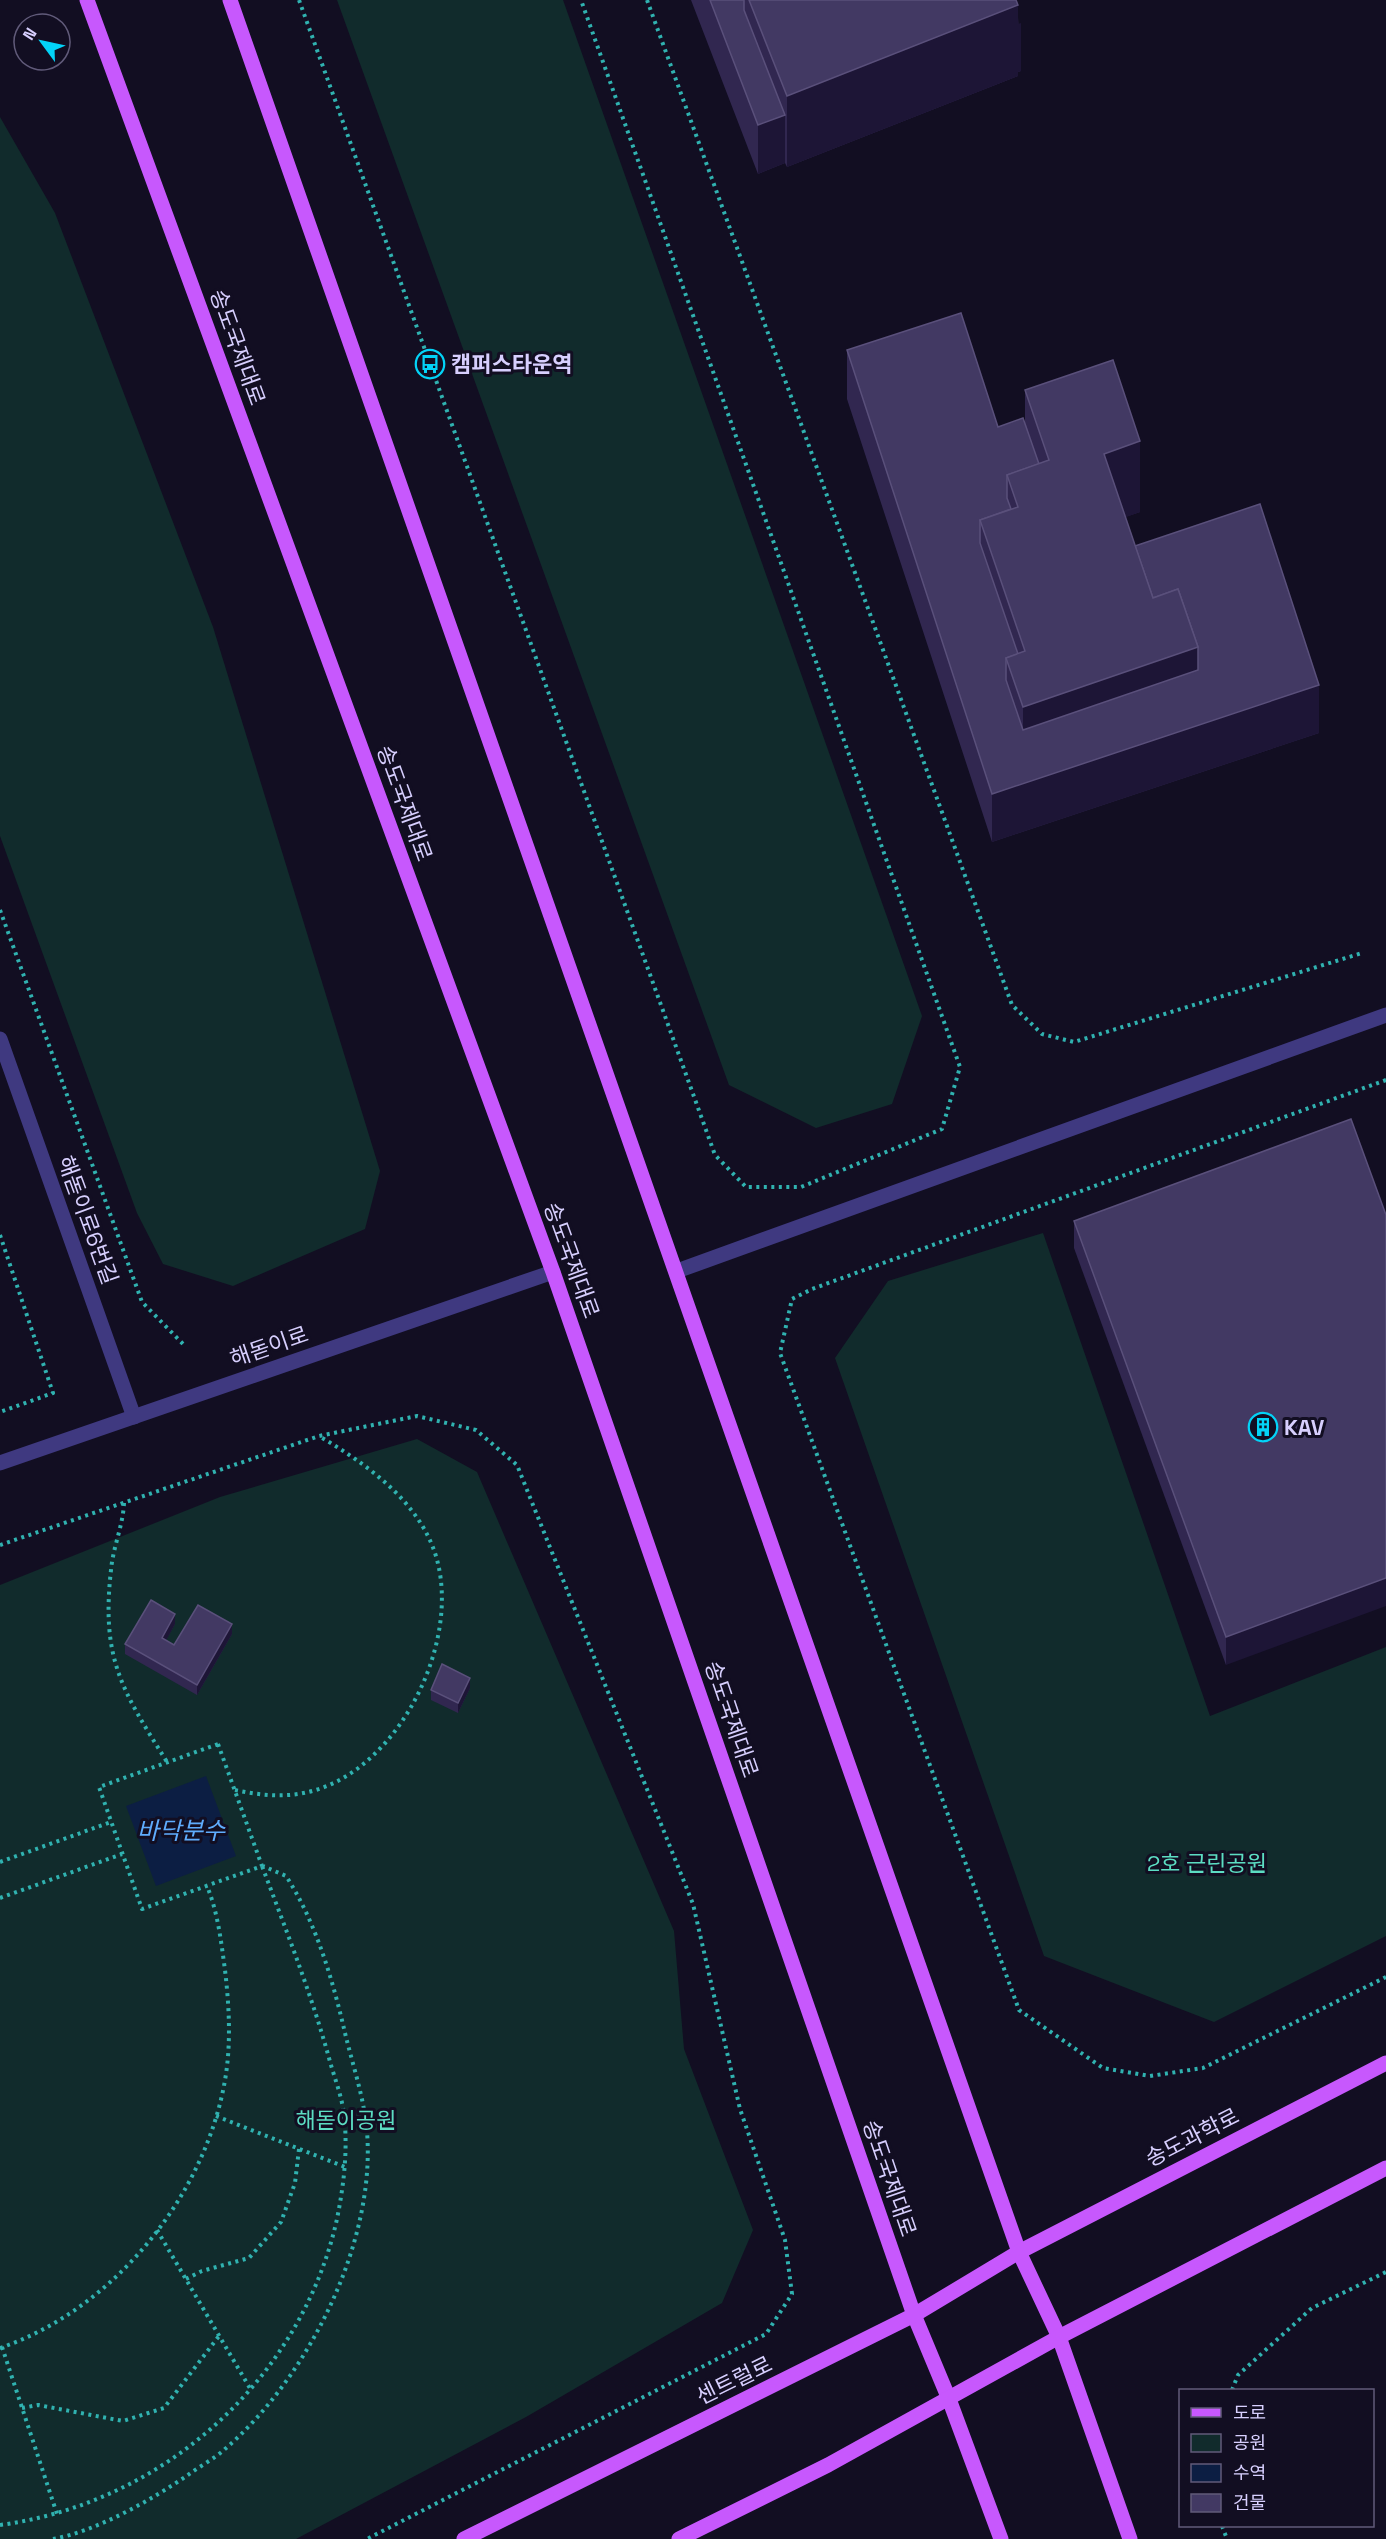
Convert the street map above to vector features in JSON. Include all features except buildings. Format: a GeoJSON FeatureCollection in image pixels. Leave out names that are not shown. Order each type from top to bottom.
{"type":"FeatureCollection","features":[{"type":"Feature","properties":{"kind":"main road","name":"송도국제대로"},"geometry":{"type":"LineString","coordinates":[[87,0],[553,1272],[914,2315],[949,2399],[1001,2539]]}},
{"type":"Feature","properties":{"kind":"main road"},"geometry":{"type":"LineString","coordinates":[[230,0],[1019,2252],[1059,2337],[1130,2539]]}},
{"type":"Feature","properties":{"kind":"main road","name":"송도과학로"},"geometry":{"type":"LineString","coordinates":[[1019,2252],[1386,2063]]}},
{"type":"Feature","properties":{"kind":"main road"},"geometry":{"type":"LineString","coordinates":[[679,2539],[828,2465],[1059,2337],[1386,2168]]}},
{"type":"Feature","properties":{"kind":"main road","name":"센트럴로"},"geometry":{"type":"LineString","coordinates":[[464,2539],[914,2315],[1019,2252]]}},
{"type":"Feature","properties":{"kind":"street"},"geometry":{"type":"LineString","coordinates":[[676,1271],[1386,1015]]}},
{"type":"Feature","properties":{"kind":"street","name":"해돋이로6번길"},"geometry":{"type":"LineString","coordinates":[[0,1039],[134,1417]]}},
{"type":"Feature","properties":{"kind":"street","name":"해돋이로"},"geometry":{"type":"LineString","coordinates":[[0,1463],[553,1272]]}},
{"type":"Feature","properties":{"kind":"path"},"geometry":{"type":"LineString","coordinates":[[299,0],[715,1155],[746,1187],[801,1187],[942,1129],[960,1067],[581,0]]}},
{"type":"Feature","properties":{"kind":"path"},"geometry":{"type":"LineString","coordinates":[[647,0],[1012,1005],[1042,1034],[1074,1042],[1362,953]]}},
{"type":"Feature","properties":{"kind":"path"},"geometry":{"type":"LineString","coordinates":[[0,910],[142,1302],[184,1345]]}},
{"type":"Feature","properties":{"kind":"path"},"geometry":{"type":"LineString","coordinates":[[1386,1080],[822,1285],[792,1299],[780,1353],[1019,2010],[1103,2068],[1150,2076],[1203,2068],[1386,1977]]}},
{"type":"Feature","properties":{"kind":"path"},"geometry":{"type":"LineString","coordinates":[[0,1235],[53,1393],[0,1412]]}},
{"type":"Feature","properties":{"kind":"path"},"geometry":{"type":"LineString","coordinates":[[0,1545],[319,1436],[417,1416],[476,1430],[517,1465],[693,1904],[740,2109],[785,2240],[792,2294],[766,2334],[367,2539]]}},
{"type":"Feature","properties":{"kind":"path"},"geometry":{"type":"LineString","coordinates":[[235,1790],[272,1796],[308,1792],[355,1769],[397,1730],[417,1694],[437,1640],[441,1616],[441,1578],[437,1559],[426,1534],[409,1508],[376,1475],[319,1436]]}},
{"type":"Feature","properties":{"kind":"path"},"geometry":{"type":"LineString","coordinates":[[124,1503],[123,1521],[111,1567],[107,1607],[109,1638],[115,1669],[128,1700],[167,1762]]}},
{"type":"Feature","properties":{"kind":"path"},"geometry":{"type":"LineString","coordinates":[[0,2525],[34,2521],[89,2504],[153,2471],[214,2428],[251,2390],[301,2319],[330,2249],[346,2178],[344,2114],[314,2004],[262,1866],[218,1744],[99,1787],[142,1909],[262,1866],[286,1876],[317,1940],[339,2006],[366,2122],[364,2194],[349,2261],[327,2313],[303,2357],[265,2409],[225,2449],[163,2492],[98,2523],[53,2539]]}},
{"type":"Feature","properties":{"kind":"path"},"geometry":{"type":"LineString","coordinates":[[0,1862],[111,1822]]}},
{"type":"Feature","properties":{"kind":"path"},"geometry":{"type":"LineString","coordinates":[[0,1898],[122,1854]]}},
{"type":"Feature","properties":{"kind":"path"},"geometry":{"type":"LineString","coordinates":[[57,2514],[1,2347],[43,2330],[66,2316],[117,2274],[157,2230],[176,2204],[195,2170],[216,2115],[226,2075],[229,2016],[219,1925],[207,1886]]}},
{"type":"Feature","properties":{"kind":"path"},"geometry":{"type":"LineString","coordinates":[[216,2115],[345,2168]]}},
{"type":"Feature","properties":{"kind":"path"},"geometry":{"type":"LineString","coordinates":[[186,2279],[202,2271],[249,2258],[281,2222],[295,2183],[299,2149]]}},
{"type":"Feature","properties":{"kind":"path"},"geometry":{"type":"LineString","coordinates":[[157,2230],[251,2390]]}},
{"type":"Feature","properties":{"kind":"path"},"geometry":{"type":"LineString","coordinates":[[1233,2389],[1238,2375],[1312,2308],[1386,2272]]}},
{"type":"Feature","properties":{"kind":"path"},"geometry":{"type":"LineString","coordinates":[[22,2408],[38,2405],[123,2421],[164,2408],[219,2336]]}},
{"type":"Feature","properties":{"kind":"green space"},"geometry":{"type":"Polygon","coordinates":[[[337,0],[563,0],[922,1016],[892,1104],[816,1128],[729,1085],[337,0]]]}},
{"type":"Feature","properties":{"kind":"green space"},"geometry":{"type":"Polygon","coordinates":[[[0,117],[55,213],[213,627],[380,1171],[365,1229],[233,1286],[163,1264],[137,1213],[0,836],[0,117]]]}},
{"type":"Feature","properties":{"kind":"green space","name":"2호 근린공원"},"geometry":{"type":"Polygon","coordinates":[[[1043,1233],[1210,1716],[1386,1647],[1386,1936],[1214,2022],[1044,1956],[835,1358],[888,1281],[1043,1233]]]}},
{"type":"Feature","properties":{"kind":"green space","name":"해돋이공원"},"geometry":{"type":"Polygon","coordinates":[[[417,1439],[477,1472],[674,1931],[684,2049],[753,2230],[722,2303],[526,2417],[296,2539],[0,2539],[0,1585],[220,1497],[417,1439]]]}},
{"type":"Feature","properties":{"kind":"water","name":"바닥분수"},"geometry":{"type":"Polygon","coordinates":[[[206,1776],[236,1856],[156,1886],[126,1806],[206,1776]]]}},
{"type":"Feature","properties":{"kind":"place","name":"캠퍼스타운역"},"geometry":{"type":"Point","coordinates":[430,364]}},
{"type":"Feature","properties":{"kind":"place","name":"KAV"},"geometry":{"type":"Point","coordinates":[1263,1427]}}]}
